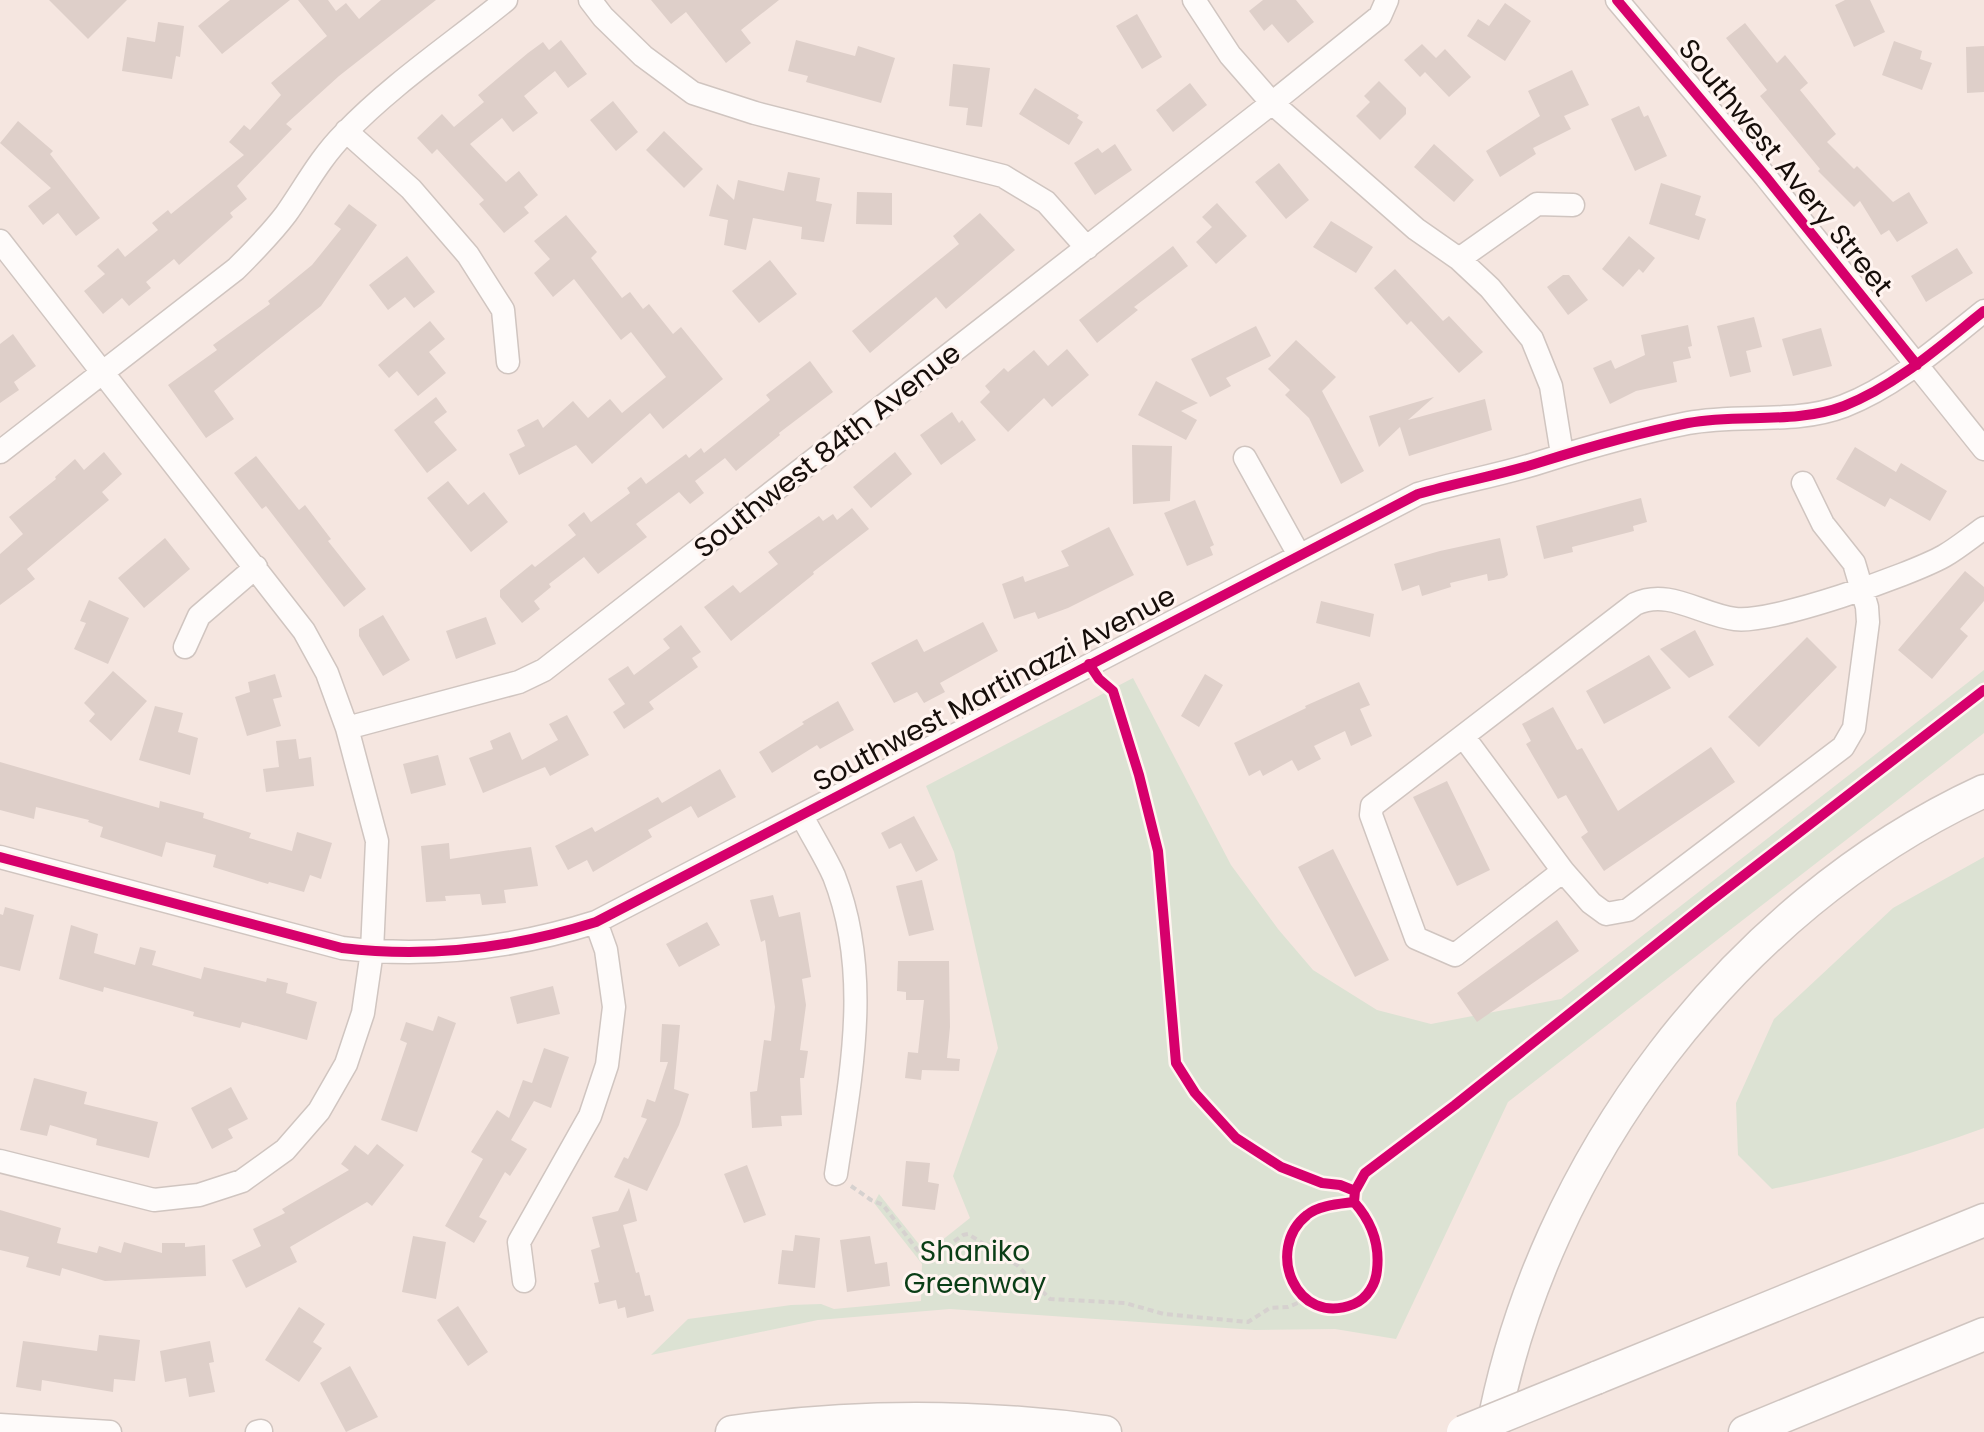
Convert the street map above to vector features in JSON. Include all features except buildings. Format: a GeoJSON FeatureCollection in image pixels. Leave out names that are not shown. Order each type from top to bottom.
{"type":"FeatureCollection","features":[{"type":"Feature","properties":{"kind":"highway"},"geometry":{"type":"LineString","coordinates":[[1492,1432],[1511,1352],[1555,1231],[1611,1128],[1650,1069],[1694,1014],[1790,918],[1910,831],[1984,791]]}},
{"type":"Feature","properties":{"kind":"highway"},"geometry":{"type":"LineString","coordinates":[[1463,1432],[1984,1220]]}},
{"type":"Feature","properties":{"kind":"highway"},"geometry":{"type":"LineString","coordinates":[[1745,1432],[1984,1334]]}},
{"type":"Feature","properties":{"kind":"highway"},"geometry":{"type":"LineString","coordinates":[[732,1432],[869,1419],[954,1418],[1033,1422],[1105,1432]]}},
{"type":"Feature","properties":{"kind":"street"},"geometry":{"type":"LineString","coordinates":[[0,452],[236,269],[287,212],[323,157],[346,131],[506,0]]}},
{"type":"Feature","properties":{"kind":"street"},"geometry":{"type":"LineString","coordinates":[[590,0],[643,56],[693,93],[755,113],[1003,176],[1046,202],[1087,248]]}},
{"type":"Feature","properties":{"kind":"street"},"geometry":{"type":"LineString","coordinates":[[1194,0],[1230,55],[1272,103],[1416,229],[1459,259],[1490,288],[1532,339],[1551,386],[1562,454]]}},
{"type":"Feature","properties":{"kind":"street","name":"Southwest 84th Avenue"},"geometry":{"type":"LineString","coordinates":[[347,728],[519,682],[544,670],[1272,103],[1380,16],[1387,0]]}},
{"type":"Feature","properties":{"kind":"street","name":"Southwest Avery Street"},"geometry":{"type":"LineString","coordinates":[[1617,0],[1766,177],[1984,449]]}},
{"type":"Feature","properties":{"kind":"street"},"geometry":{"type":"LineString","coordinates":[[346,131],[411,189],[468,255],[503,310],[508,362]]}},
{"type":"Feature","properties":{"kind":"street"},"geometry":{"type":"LineString","coordinates":[[1459,259],[1537,204],[1573,205]]}},
{"type":"Feature","properties":{"kind":"street"},"geometry":{"type":"LineString","coordinates":[[0,241],[101,374],[256,567],[310,641],[327,673],[347,728],[377,841],[372,951],[363,1013],[346,1064],[319,1111],[285,1150],[242,1181],[199,1195],[154,1200],[0,1161]]}},
{"type":"Feature","properties":{"kind":"street","name":"Southwest Martinazzi Avenue"},"geometry":{"type":"LineString","coordinates":[[0,857],[342,948],[449,951],[539,938],[596,922],[1418,494],[1690,423],[1819,413],[1866,395],[1917,365],[1984,311]]}},
{"type":"Feature","properties":{"kind":"street"},"geometry":{"type":"LineString","coordinates":[[1245,458],[1299,555]]}},
{"type":"Feature","properties":{"kind":"street"},"geometry":{"type":"LineString","coordinates":[[1463,736],[1563,871],[1591,903],[1606,914],[1628,910],[1843,747],[1854,728],[1868,622],[1863,588],[1854,563],[1823,524],[1803,483]]}},
{"type":"Feature","properties":{"kind":"street"},"geometry":{"type":"LineString","coordinates":[[1563,871],[1455,955],[1416,938],[1371,815],[1372,806],[1644,599],[1659,598],[1690,605],[1737,620],[1780,613],[1863,588],[1943,556],[1984,528]]}},
{"type":"Feature","properties":{"kind":"street"},"geometry":{"type":"LineString","coordinates":[[185,647],[199,616],[256,567]]}},
{"type":"Feature","properties":{"kind":"street"},"geometry":{"type":"LineString","coordinates":[[802,816],[833,876],[851,936],[856,973],[853,1056],[836,1174]]}},
{"type":"Feature","properties":{"kind":"street"},"geometry":{"type":"LineString","coordinates":[[524,1281],[519,1242],[590,1116],[607,1065],[614,1007],[606,950],[596,922]]}},
{"type":"Feature","properties":{"kind":"street"},"geometry":{"type":"LineString","coordinates":[[0,1425],[110,1432]]}},
{"type":"Feature","properties":{"kind":"path"},"geometry":{"type":"LineString","coordinates":[[836,1174],[871,1200],[883,1205],[922,1256],[930,1259],[968,1234],[1017,1265],[1050,1299],[1125,1303],[1164,1314],[1248,1322],[1270,1308],[1288,1307],[1305,1300]]}},
{"type":"Feature","properties":{"kind":"green space","name":"Shaniko Greenway"},"geometry":{"type":"Polygon","coordinates":[[[1984,670],[1984,733],[1508,1102],[1396,1339],[1335,1329],[1255,1330],[950,1309],[818,1320],[651,1355],[688,1319],[791,1305],[821,1304],[834,1309],[921,1301],[922,1264],[874,1203],[879,1194],[926,1253],[970,1218],[953,1176],[998,1048],[954,852],[926,786],[1133,678],[1231,865],[1313,970],[1377,1010],[1431,1024],[1561,999],[1984,670]]]}},
{"type":"Feature","properties":{"kind":"green space"},"geometry":{"type":"Polygon","coordinates":[[[1984,857],[1984,1128],[1879,1162],[1772,1189],[1738,1155],[1736,1103],[1774,1019],[1893,908],[1984,857]]]}},
{"type":"Feature","properties":{"kind":"cycle path"},"geometry":{"type":"LineString","coordinates":[[1617,0],[1766,177],[1917,365]]}},
{"type":"Feature","properties":{"kind":"cycle path"},"geometry":{"type":"LineString","coordinates":[[0,857],[342,948],[438,951],[502,944],[565,931],[596,922],[1418,494],[1688,423],[1806,415],[1844,406],[1900,376],[1984,311]]}},
{"type":"Feature","properties":{"kind":"cycle path"},"geometry":{"type":"LineString","coordinates":[[1089,664],[1099,679],[1113,691],[1158,851],[1176,1063],[1195,1093],[1236,1138],[1281,1167],[1322,1183],[1355,1191]]}},
{"type":"Feature","properties":{"kind":"cycle path"},"geometry":{"type":"LineString","coordinates":[[1354,1202],[1317,1209],[1294,1230],[1288,1247],[1288,1264],[1293,1281],[1302,1295],[1316,1305],[1334,1308],[1354,1304],[1367,1294],[1375,1280],[1378,1260],[1376,1242],[1370,1225],[1354,1202],[1355,1191],[1365,1173],[1984,690]]}}]}
